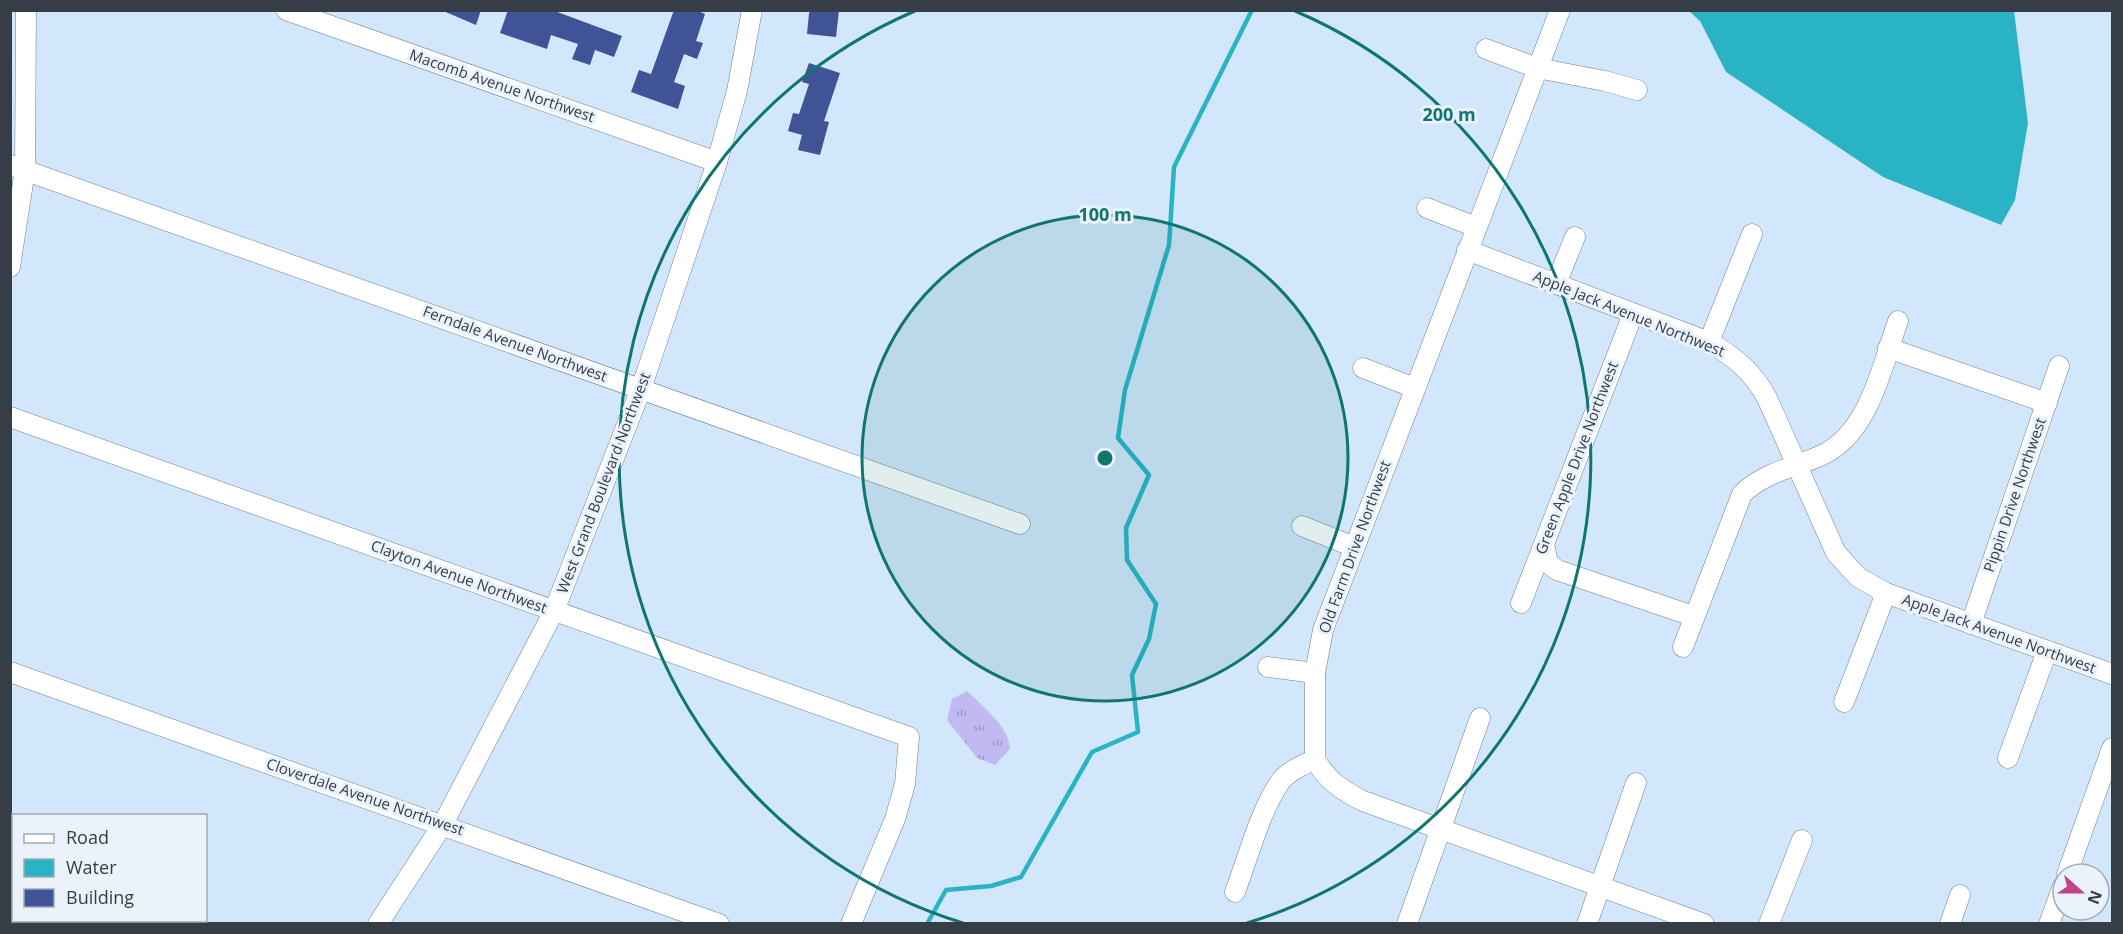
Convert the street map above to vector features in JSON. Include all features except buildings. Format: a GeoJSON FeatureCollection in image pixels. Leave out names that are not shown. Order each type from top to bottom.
{"type":"FeatureCollection","features":[{"type":"Feature","properties":{"kind":"street"},"geometry":{"type":"LineString","coordinates":[[10,267],[26,10]]}},
{"type":"Feature","properties":{"kind":"street","name":"Macomb Avenue Northwest"},"geometry":{"type":"LineString","coordinates":[[286,10],[717,162]]}},
{"type":"Feature","properties":{"kind":"street","name":"West Grand Boulevard Northwest"},"geometry":{"type":"LineString","coordinates":[[378,924],[443,824],[554,611],[641,389],[717,162],[737,91],[752,10]]}},
{"type":"Feature","properties":{"kind":"street","name":"Old Farm Drive Northwest"},"geometry":{"type":"LineString","coordinates":[[1316,759],[1316,673],[1323,630],[1560,10]]}},
{"type":"Feature","properties":{"kind":"street"},"geometry":{"type":"LineString","coordinates":[[1486,49],[1537,68],[1605,81],[1637,90]]}},
{"type":"Feature","properties":{"kind":"street","name":"Ferndale Avenue Northwest"},"geometry":{"type":"LineString","coordinates":[[18,167],[1020,524]]}},
{"type":"Feature","properties":{"kind":"street"},"geometry":{"type":"LineString","coordinates":[[1427,208],[1476,226]]}},
{"type":"Feature","properties":{"kind":"street"},"geometry":{"type":"LineString","coordinates":[[1709,342],[1752,234]]}},
{"type":"Feature","properties":{"kind":"street"},"geometry":{"type":"LineString","coordinates":[[1556,284],[1575,237]]}},
{"type":"Feature","properties":{"kind":"street","name":"Apple Jack Avenue Northwest"},"geometry":{"type":"LineString","coordinates":[[1467,250],[1709,342],[1737,360],[1756,379],[1836,553],[1858,577],[1886,593],[2112,674]]}},
{"type":"Feature","properties":{"kind":"street","name":"Green Apple Drive Northwest"},"geometry":{"type":"LineString","coordinates":[[1521,603],[1634,314]]}},
{"type":"Feature","properties":{"kind":"street"},"geometry":{"type":"LineString","coordinates":[[1683,647],[1693,616],[1742,494],[1755,482],[1830,451],[1851,434],[1866,408],[1898,321]]}},
{"type":"Feature","properties":{"kind":"street"},"geometry":{"type":"LineString","coordinates":[[1888,348],[2047,403]]}},
{"type":"Feature","properties":{"kind":"street","name":"Pippin Drive Northwest"},"geometry":{"type":"LineString","coordinates":[[1971,624],[2060,366]]}},
{"type":"Feature","properties":{"kind":"street"},"geometry":{"type":"LineString","coordinates":[[1363,368],[1415,388]]}},
{"type":"Feature","properties":{"kind":"street","name":"Clayton Avenue Northwest"},"geometry":{"type":"LineString","coordinates":[[10,417],[909,737],[905,784],[895,819],[851,924]]}},
{"type":"Feature","properties":{"kind":"street"},"geometry":{"type":"LineString","coordinates":[[1302,526],[1354,547]]}},
{"type":"Feature","properties":{"kind":"street"},"geometry":{"type":"LineString","coordinates":[[1544,544],[1548,562],[1557,570],[1693,616]]}},
{"type":"Feature","properties":{"kind":"street"},"geometry":{"type":"LineString","coordinates":[[1844,702],[1886,593]]}},
{"type":"Feature","properties":{"kind":"street"},"geometry":{"type":"LineString","coordinates":[[2008,758],[2047,651]]}},
{"type":"Feature","properties":{"kind":"street"},"geometry":{"type":"LineString","coordinates":[[1268,667],[1316,673]]}},
{"type":"Feature","properties":{"kind":"street","name":"Cloverdale Avenue Northwest"},"geometry":{"type":"LineString","coordinates":[[10,672],[719,924]]}},
{"type":"Feature","properties":{"kind":"street"},"geometry":{"type":"LineString","coordinates":[[1407,924],[1480,718]]}},
{"type":"Feature","properties":{"kind":"street"},"geometry":{"type":"LineString","coordinates":[[2071,862],[2112,748]]}},
{"type":"Feature","properties":{"kind":"street"},"geometry":{"type":"LineString","coordinates":[[1235,892],[1259,829],[1281,781],[1294,770],[1316,759],[1327,776],[1350,795],[1704,924]]}},
{"type":"Feature","properties":{"kind":"street"},"geometry":{"type":"LineString","coordinates":[[1587,924],[1636,783]]}},
{"type":"Feature","properties":{"kind":"street"},"geometry":{"type":"LineString","coordinates":[[1769,924],[1802,840]]}},
{"type":"Feature","properties":{"kind":"street"},"geometry":{"type":"LineString","coordinates":[[1950,924],[1960,895]]}},
{"type":"Feature","properties":{"kind":"green space"},"geometry":{"type":"Polygon","coordinates":[[[967,691],[994,717],[1005,732],[1010,749],[995,765],[977,758],[947,720],[952,699],[967,691]]]}},
{"type":"Feature","properties":{"kind":"water"},"geometry":{"type":"Polygon","coordinates":[[[1689,11],[2014,11],[2028,123],[2015,200],[2001,225],[1883,177],[1726,72],[1700,21],[1689,11]]]}},
{"type":"Feature","properties":{"kind":"waterway"},"geometry":{"type":"LineString","coordinates":[[927,924],[946,890],[991,886],[1021,877],[1092,752],[1138,732],[1132,675],[1149,639],[1156,604],[1127,560],[1126,528],[1149,475],[1118,438],[1125,390],[1169,245],[1174,167],[1252,10]]}}]}
